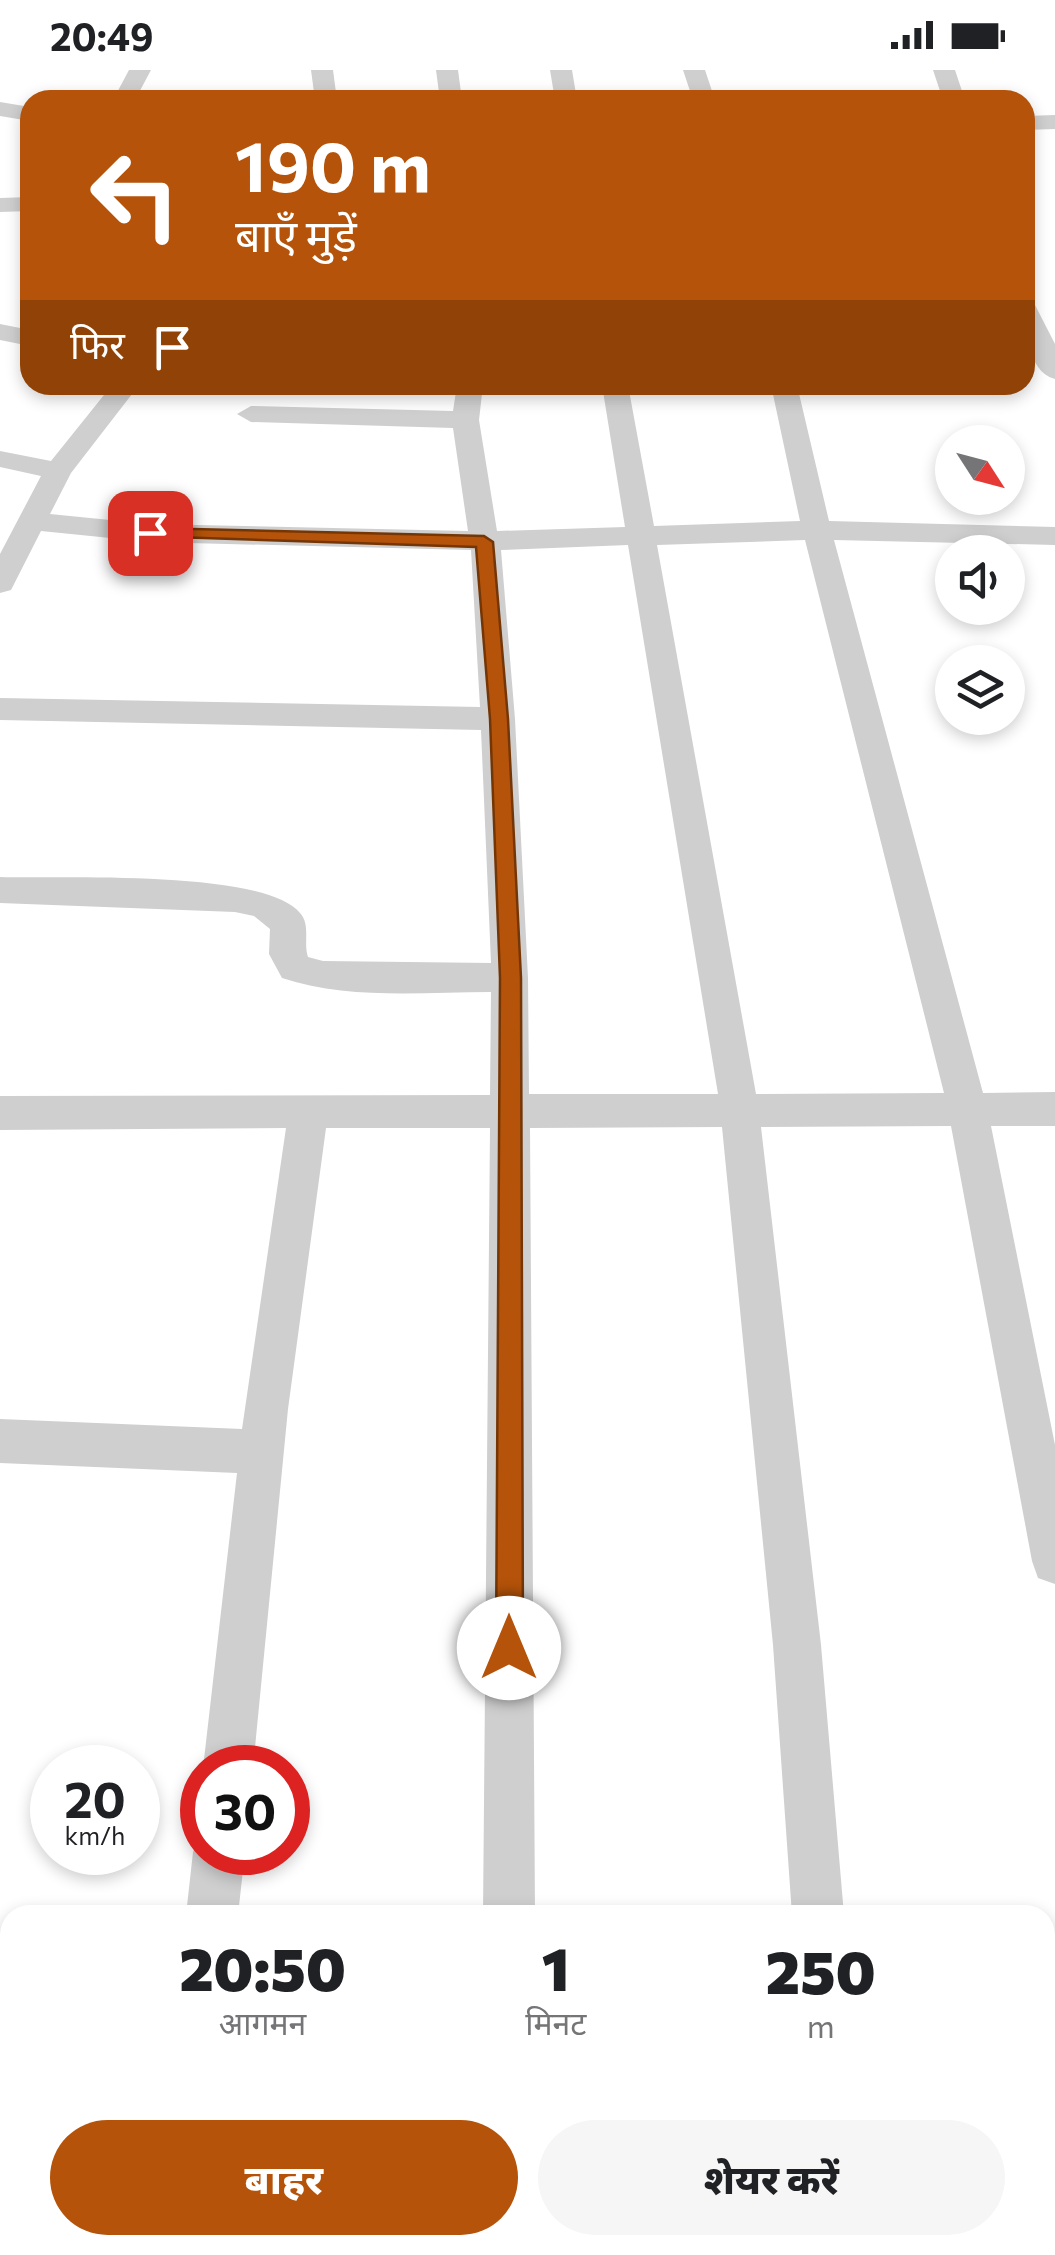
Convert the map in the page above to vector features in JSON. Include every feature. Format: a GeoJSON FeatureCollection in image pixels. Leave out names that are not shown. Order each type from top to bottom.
{"type":"FeatureCollection","features":[{"type":"Feature","properties":{"kind":"street"},"geometry":{"type":"LineString","coordinates":[[1035,329],[1055,370]]}},
{"type":"Feature","properties":{"kind":"street"},"geometry":{"type":"LineString","coordinates":[[0,583],[58,471],[118,395]]}},
{"type":"Feature","properties":{"kind":"street"},"geometry":{"type":"LineString","coordinates":[[617,395],[740,1111],[797,1644],[817,1905]]}},
{"type":"Feature","properties":{"kind":"street"},"geometry":{"type":"LineString","coordinates":[[786,395],[968,1110],[1055,1561]]}},
{"type":"Feature","properties":{"kind":"street"},"geometry":{"type":"LineString","coordinates":[[251,414],[468,403],[499,719],[510,978],[509,1905]]}},
{"type":"Feature","properties":{"kind":"street"},"geometry":{"type":"LineString","coordinates":[[0,459],[58,471]]}},
{"type":"Feature","properties":{"kind":"street"},"geometry":{"type":"LineString","coordinates":[[32,521],[150,533],[484,542],[818,530],[1055,536]]}},
{"type":"Feature","properties":{"kind":"street"},"geometry":{"type":"LineString","coordinates":[[0,709],[499,719]]}},
{"type":"Feature","properties":{"kind":"street"},"geometry":{"type":"LineString","coordinates":[[0,890],[235,898],[265,905],[288,923],[288,954],[295,968],[323,976],[510,978]]}},
{"type":"Feature","properties":{"kind":"street"},"geometry":{"type":"LineString","coordinates":[[0,1112],[1055,1109]]}},
{"type":"Feature","properties":{"kind":"street"},"geometry":{"type":"LineString","coordinates":[[230,1745],[262,1452],[308,1114]]}},
{"type":"Feature","properties":{"kind":"street"},"geometry":{"type":"LineString","coordinates":[[0,1442],[262,1452]]}},
{"type":"Feature","properties":{"kind":"street"},"geometry":{"type":"LineString","coordinates":[[213,1905],[216,1875]]}},
{"type":"Feature","properties":{"kind":"route"},"geometry":{"type":"LineString","coordinates":[[150,533],[484,542],[499,719],[510,978],[509,1648]]}}]}
